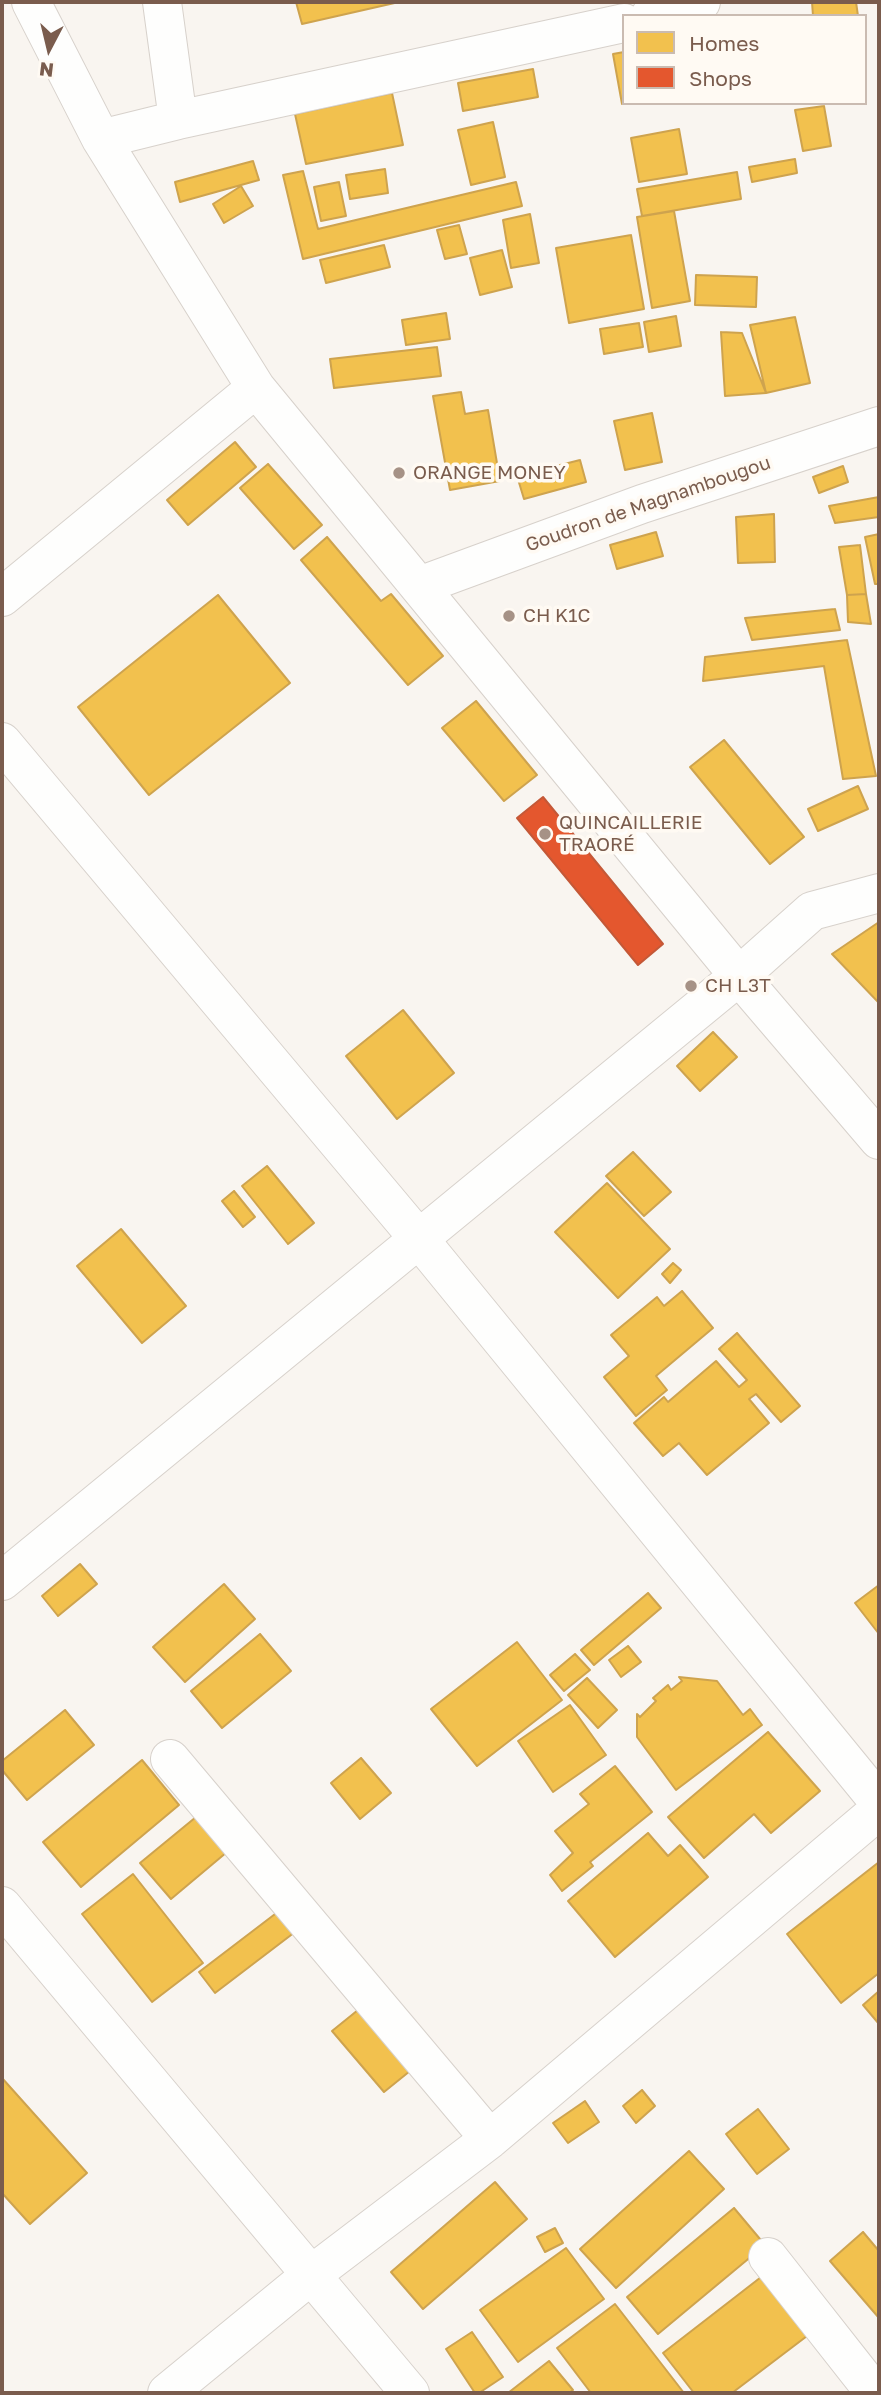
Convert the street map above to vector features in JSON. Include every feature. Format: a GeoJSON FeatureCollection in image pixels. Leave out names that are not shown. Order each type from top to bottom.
{"type":"FeatureCollection","features":[{"type":"Feature","properties":{"kind":"street"},"geometry":{"type":"LineString","coordinates":[[31,2],[101,139],[256,388],[740,976],[879,1140]]}},
{"type":"Feature","properties":{"kind":"street"},"geometry":{"type":"LineString","coordinates":[[162,2],[178,120]]}},
{"type":"Feature","properties":{"kind":"street"},"geometry":{"type":"LineString","coordinates":[[657,14],[701,2]]}},
{"type":"Feature","properties":{"kind":"street"},"geometry":{"type":"LineString","coordinates":[[101,139],[612,17]]}},
{"type":"Feature","properties":{"kind":"street"},"geometry":{"type":"LineString","coordinates":[[2,597],[256,388]]}},
{"type":"Feature","properties":{"kind":"street","name":"Goudron de Magnambougou"},"geometry":{"type":"LineString","coordinates":[[419,586],[642,504],[879,426]]}},
{"type":"Feature","properties":{"kind":"street"},"geometry":{"type":"LineString","coordinates":[[2,742],[419,1239],[879,1802]]}},
{"type":"Feature","properties":{"kind":"street"},"geometry":{"type":"LineString","coordinates":[[2,1581],[740,976],[812,911],[879,893]]}},
{"type":"Feature","properties":{"kind":"street"},"geometry":{"type":"LineString","coordinates":[[170,1759],[490,2139]]}},
{"type":"Feature","properties":{"kind":"street"},"geometry":{"type":"LineString","coordinates":[[167,2393],[311,2275],[490,2139],[879,1811]]}},
{"type":"Feature","properties":{"kind":"street"},"geometry":{"type":"LineString","coordinates":[[2,1906],[410,2393]]}},
{"type":"Feature","properties":{"kind":"street"},"geometry":{"type":"LineString","coordinates":[[768,2257],[875,2393]]}},
{"type":"Feature","properties":{"kind":"building: Homes"},"geometry":{"type":"Polygon","coordinates":[[[296,2],[399,2],[302,24],[296,2]]]}},
{"type":"Feature","properties":{"kind":"building: Homes"},"geometry":{"type":"Polygon","coordinates":[[[812,2],[856,2],[858,14],[813,14],[812,2]]]}},
{"type":"Feature","properties":{"kind":"building: Homes"},"geometry":{"type":"Polygon","coordinates":[[[622,52],[622,104],[613,54],[622,52]]]}},
{"type":"Feature","properties":{"kind":"building: Homes"},"geometry":{"type":"Polygon","coordinates":[[[533,69],[538,97],[463,111],[458,83],[533,69]]]}},
{"type":"Feature","properties":{"kind":"building: Homes"},"geometry":{"type":"Polygon","coordinates":[[[392,93],[403,145],[306,164],[295,114],[392,93]]]}},
{"type":"Feature","properties":{"kind":"building: Homes"},"geometry":{"type":"Polygon","coordinates":[[[824,106],[831,146],[803,151],[795,110],[824,106]]]}},
{"type":"Feature","properties":{"kind":"building: Homes"},"geometry":{"type":"Polygon","coordinates":[[[493,122],[505,177],[471,185],[458,130],[493,122]]]}},
{"type":"Feature","properties":{"kind":"building: Homes"},"geometry":{"type":"Polygon","coordinates":[[[679,129],[687,174],[639,182],[631,138],[679,129]]]}},
{"type":"Feature","properties":{"kind":"building: Homes"},"geometry":{"type":"Polygon","coordinates":[[[795,159],[797,173],[752,182],[749,167],[795,159]]]}},
{"type":"Feature","properties":{"kind":"building: Homes"},"geometry":{"type":"Polygon","coordinates":[[[253,161],[259,180],[180,202],[175,182],[253,161]]]}},
{"type":"Feature","properties":{"kind":"building: Homes"},"geometry":{"type":"Polygon","coordinates":[[[385,169],[388,193],[350,199],[346,175],[385,169]]]}},
{"type":"Feature","properties":{"kind":"building: Homes"},"geometry":{"type":"Polygon","coordinates":[[[303,171],[318,229],[516,182],[522,206],[303,259],[283,175],[303,171]]]}},
{"type":"Feature","properties":{"kind":"building: Homes"},"geometry":{"type":"Polygon","coordinates":[[[737,172],[741,199],[642,216],[637,189],[737,172]]]}},
{"type":"Feature","properties":{"kind":"building: Homes"},"geometry":{"type":"Polygon","coordinates":[[[339,182],[346,216],[321,221],[314,187],[339,182]]]}},
{"type":"Feature","properties":{"kind":"building: Homes"},"geometry":{"type":"Polygon","coordinates":[[[241,186],[253,206],[224,223],[213,204],[241,186]]]}},
{"type":"Feature","properties":{"kind":"building: Homes"},"geometry":{"type":"Polygon","coordinates":[[[674,211],[690,301],[652,308],[637,217],[674,211]]]}},
{"type":"Feature","properties":{"kind":"building: Homes"},"geometry":{"type":"Polygon","coordinates":[[[530,214],[539,263],[511,268],[503,220],[530,214]]]}},
{"type":"Feature","properties":{"kind":"building: Homes"},"geometry":{"type":"Polygon","coordinates":[[[459,225],[467,254],[445,259],[437,230],[459,225]]]}},
{"type":"Feature","properties":{"kind":"building: Homes"},"geometry":{"type":"Polygon","coordinates":[[[631,235],[644,309],[569,323],[556,248],[631,235]]]}},
{"type":"Feature","properties":{"kind":"building: Homes"},"geometry":{"type":"Polygon","coordinates":[[[384,245],[390,267],[326,283],[320,260],[384,245]]]}},
{"type":"Feature","properties":{"kind":"building: Homes"},"geometry":{"type":"Polygon","coordinates":[[[502,250],[512,287],[480,295],[470,258],[502,250]]]}},
{"type":"Feature","properties":{"kind":"building: Homes"},"geometry":{"type":"Polygon","coordinates":[[[696,275],[757,277],[756,307],[695,305],[696,275]]]}},
{"type":"Feature","properties":{"kind":"building: Homes"},"geometry":{"type":"Polygon","coordinates":[[[446,313],[450,339],[406,345],[402,320],[446,313]]]}},
{"type":"Feature","properties":{"kind":"building: Homes"},"geometry":{"type":"Polygon","coordinates":[[[676,316],[681,346],[649,352],[644,322],[676,316]]]}},
{"type":"Feature","properties":{"kind":"building: Homes"},"geometry":{"type":"Polygon","coordinates":[[[795,317],[810,383],[766,393],[750,325],[795,317]]]}},
{"type":"Feature","properties":{"kind":"building: Homes"},"geometry":{"type":"Polygon","coordinates":[[[639,323],[643,347],[604,354],[600,329],[639,323]]]}},
{"type":"Feature","properties":{"kind":"building: Homes"},"geometry":{"type":"Polygon","coordinates":[[[721,332],[742,333],[766,393],[725,396],[721,332]]]}},
{"type":"Feature","properties":{"kind":"building: Homes"},"geometry":{"type":"Polygon","coordinates":[[[437,347],[441,376],[334,388],[330,359],[437,347]]]}},
{"type":"Feature","properties":{"kind":"building: Homes"},"geometry":{"type":"Polygon","coordinates":[[[461,392],[465,414],[488,410],[500,481],[450,490],[433,396],[461,392]]]}},
{"type":"Feature","properties":{"kind":"building: Homes"},"geometry":{"type":"Polygon","coordinates":[[[652,413],[662,462],[625,470],[614,421],[652,413]]]}},
{"type":"Feature","properties":{"kind":"building: Homes"},"geometry":{"type":"Polygon","coordinates":[[[235,442],[256,467],[188,525],[167,500],[235,442]]]}},
{"type":"Feature","properties":{"kind":"building: Homes"},"geometry":{"type":"Polygon","coordinates":[[[580,460],[586,482],[524,499],[517,476],[580,460]]]}},
{"type":"Feature","properties":{"kind":"building: Homes"},"geometry":{"type":"Polygon","coordinates":[[[268,464],[322,525],[294,549],[240,488],[268,464]]]}},
{"type":"Feature","properties":{"kind":"building: Homes"},"geometry":{"type":"Polygon","coordinates":[[[843,466],[848,482],[819,493],[813,477],[843,466]]]}},
{"type":"Feature","properties":{"kind":"building: Homes"},"geometry":{"type":"Polygon","coordinates":[[[879,497],[879,517],[835,523],[829,506],[879,497]]]}},
{"type":"Feature","properties":{"kind":"building: Homes"},"geometry":{"type":"Polygon","coordinates":[[[774,514],[775,562],[738,563],[736,517],[774,514]]]}},
{"type":"Feature","properties":{"kind":"building: Homes"},"geometry":{"type":"Polygon","coordinates":[[[656,532],[663,556],[617,569],[610,545],[656,532]]]}},
{"type":"Feature","properties":{"kind":"building: Homes"},"geometry":{"type":"Polygon","coordinates":[[[879,534],[879,584],[875,584],[865,537],[879,534]]]}},
{"type":"Feature","properties":{"kind":"building: Homes"},"geometry":{"type":"Polygon","coordinates":[[[327,537],[381,601],[391,594],[443,656],[408,685],[301,560],[327,537]]]}},
{"type":"Feature","properties":{"kind":"building: Homes"},"geometry":{"type":"Polygon","coordinates":[[[860,545],[866,594],[847,595],[839,547],[860,545]]]}},
{"type":"Feature","properties":{"kind":"building: Homes"},"geometry":{"type":"Polygon","coordinates":[[[866,594],[871,624],[848,622],[847,595],[866,594]]]}},
{"type":"Feature","properties":{"kind":"building: Homes"},"geometry":{"type":"Polygon","coordinates":[[[218,595],[290,683],[149,795],[78,707],[218,595]]]}},
{"type":"Feature","properties":{"kind":"building: Homes"},"geometry":{"type":"Polygon","coordinates":[[[835,609],[840,630],[752,640],[745,618],[835,609]]]}},
{"type":"Feature","properties":{"kind":"building: Homes"},"geometry":{"type":"Polygon","coordinates":[[[847,640],[876,776],[843,779],[824,666],[703,681],[705,657],[847,640]]]}},
{"type":"Feature","properties":{"kind":"building: Homes"},"geometry":{"type":"Polygon","coordinates":[[[476,701],[537,775],[504,801],[442,728],[476,701]]]}},
{"type":"Feature","properties":{"kind":"building: Homes"},"geometry":{"type":"Polygon","coordinates":[[[724,740],[804,837],[770,864],[690,767],[724,740]]]}},
{"type":"Feature","properties":{"kind":"building: Homes"},"geometry":{"type":"Polygon","coordinates":[[[858,786],[868,809],[818,831],[808,809],[858,786]]]}},
{"type":"Feature","properties":{"kind":"building: Homes"},"geometry":{"type":"Polygon","coordinates":[[[879,922],[879,1003],[832,954],[879,922]]]}},
{"type":"Feature","properties":{"kind":"building: Homes"},"geometry":{"type":"Polygon","coordinates":[[[403,1010],[454,1073],[397,1119],[346,1056],[403,1010]]]}},
{"type":"Feature","properties":{"kind":"building: Homes"},"geometry":{"type":"Polygon","coordinates":[[[713,1032],[737,1057],[700,1091],[677,1066],[713,1032]]]}},
{"type":"Feature","properties":{"kind":"building: Homes"},"geometry":{"type":"Polygon","coordinates":[[[633,1152],[671,1192],[644,1216],[606,1176],[633,1152]]]}},
{"type":"Feature","properties":{"kind":"building: Homes"},"geometry":{"type":"Polygon","coordinates":[[[267,1166],[314,1223],[288,1244],[242,1186],[267,1166]]]}},
{"type":"Feature","properties":{"kind":"building: Homes"},"geometry":{"type":"Polygon","coordinates":[[[607,1183],[670,1249],[618,1298],[555,1232],[607,1183]]]}},
{"type":"Feature","properties":{"kind":"building: Homes"},"geometry":{"type":"Polygon","coordinates":[[[234,1191],[255,1217],[243,1227],[222,1201],[234,1191]]]}},
{"type":"Feature","properties":{"kind":"building: Homes"},"geometry":{"type":"Polygon","coordinates":[[[121,1229],[186,1306],[142,1343],[77,1266],[121,1229]]]}},
{"type":"Feature","properties":{"kind":"building: Homes"},"geometry":{"type":"Polygon","coordinates":[[[673,1263],[681,1270],[670,1283],[662,1274],[673,1263]]]}},
{"type":"Feature","properties":{"kind":"building: Homes"},"geometry":{"type":"Polygon","coordinates":[[[682,1291],[713,1328],[656,1376],[667,1390],[636,1416],[604,1377],[629,1356],[611,1335],[657,1297],[664,1306],[682,1291]]]}},
{"type":"Feature","properties":{"kind":"building: Homes"},"geometry":{"type":"Polygon","coordinates":[[[737,1333],[800,1406],[781,1422],[756,1394],[749,1399],[769,1423],[707,1475],[679,1443],[663,1456],[634,1423],[664,1397],[668,1402],[716,1361],[739,1387],[747,1380],[719,1349],[737,1333]]]}},
{"type":"Feature","properties":{"kind":"building: Homes"},"geometry":{"type":"Polygon","coordinates":[[[80,1564],[97,1584],[58,1616],[42,1596],[80,1564]]]}},
{"type":"Feature","properties":{"kind":"building: Homes"},"geometry":{"type":"Polygon","coordinates":[[[224,1584],[255,1619],[185,1682],[153,1647],[224,1584]]]}},
{"type":"Feature","properties":{"kind":"building: Homes"},"geometry":{"type":"Polygon","coordinates":[[[879,1585],[879,1634],[855,1603],[879,1585]]]}},
{"type":"Feature","properties":{"kind":"building: Homes"},"geometry":{"type":"Polygon","coordinates":[[[648,1593],[661,1608],[594,1665],[581,1650],[648,1593]]]}},
{"type":"Feature","properties":{"kind":"building: Homes"},"geometry":{"type":"Polygon","coordinates":[[[260,1634],[291,1671],[222,1728],[191,1691],[260,1634]]]}},
{"type":"Feature","properties":{"kind":"building: Homes"},"geometry":{"type":"Polygon","coordinates":[[[517,1642],[562,1700],[477,1766],[431,1709],[517,1642]]]}},
{"type":"Feature","properties":{"kind":"building: Homes"},"geometry":{"type":"Polygon","coordinates":[[[628,1646],[641,1662],[621,1677],[609,1660],[628,1646]]]}},
{"type":"Feature","properties":{"kind":"building: Homes"},"geometry":{"type":"Polygon","coordinates":[[[575,1654],[590,1670],[564,1691],[550,1675],[575,1654]]]}},
{"type":"Feature","properties":{"kind":"building: Homes"},"geometry":{"type":"Polygon","coordinates":[[[679,1677],[717,1681],[743,1715],[750,1709],[762,1725],[676,1790],[637,1737],[637,1714],[640,1717],[656,1701],[653,1698],[668,1685],[671,1690],[682,1681],[679,1677]]]}},
{"type":"Feature","properties":{"kind":"building: Homes"},"geometry":{"type":"Polygon","coordinates":[[[587,1678],[617,1710],[598,1728],[568,1695],[587,1678]]]}},
{"type":"Feature","properties":{"kind":"building: Homes"},"geometry":{"type":"Polygon","coordinates":[[[570,1705],[606,1755],[553,1792],[518,1741],[570,1705]]]}},
{"type":"Feature","properties":{"kind":"building: Homes"},"geometry":{"type":"Polygon","coordinates":[[[65,1710],[94,1745],[27,1800],[2,1770],[2,1761],[65,1710]]]}},
{"type":"Feature","properties":{"kind":"building: Homes"},"geometry":{"type":"Polygon","coordinates":[[[768,1732],[820,1791],[771,1833],[754,1814],[704,1858],[668,1817],[768,1732]]]}},
{"type":"Feature","properties":{"kind":"building: Homes"},"geometry":{"type":"Polygon","coordinates":[[[361,1758],[391,1793],[360,1819],[331,1783],[361,1758]]]}},
{"type":"Feature","properties":{"kind":"building: Homes"},"geometry":{"type":"Polygon","coordinates":[[[142,1760],[179,1805],[81,1887],[43,1842],[142,1760]]]}},
{"type":"Feature","properties":{"kind":"building: Homes"},"geometry":{"type":"Polygon","coordinates":[[[615,1766],[652,1812],[590,1862],[593,1866],[562,1891],[550,1875],[573,1853],[555,1831],[589,1804],[580,1794],[615,1766]]]}},
{"type":"Feature","properties":{"kind":"building: Homes"},"geometry":{"type":"Polygon","coordinates":[[[196,1817],[227,1852],[171,1899],[140,1863],[196,1817]]]}},
{"type":"Feature","properties":{"kind":"building: Homes"},"geometry":{"type":"Polygon","coordinates":[[[648,1833],[668,1856],[680,1845],[708,1877],[615,1957],[568,1901],[648,1833]]]}},
{"type":"Feature","properties":{"kind":"building: Homes"},"geometry":{"type":"Polygon","coordinates":[[[879,1862],[879,1973],[841,2003],[787,1934],[879,1862]]]}},
{"type":"Feature","properties":{"kind":"building: Homes"},"geometry":{"type":"Polygon","coordinates":[[[133,1874],[203,1963],[152,2002],[82,1914],[133,1874]]]}},
{"type":"Feature","properties":{"kind":"building: Homes"},"geometry":{"type":"Polygon","coordinates":[[[279,1911],[295,1932],[215,1993],[199,1972],[279,1911]]]}},
{"type":"Feature","properties":{"kind":"building: Homes"},"geometry":{"type":"Polygon","coordinates":[[[879,1991],[879,2024],[863,2005],[879,1991]]]}},
{"type":"Feature","properties":{"kind":"building: Homes"},"geometry":{"type":"Polygon","coordinates":[[[358,2010],[410,2071],[384,2092],[332,2031],[358,2010]]]}},
{"type":"Feature","properties":{"kind":"building: Homes"},"geometry":{"type":"Polygon","coordinates":[[[2,2078],[87,2173],[30,2224],[2,2193],[2,2078]]]}},
{"type":"Feature","properties":{"kind":"building: Homes"},"geometry":{"type":"Polygon","coordinates":[[[642,2090],[655,2106],[636,2123],[623,2106],[642,2090]]]}},
{"type":"Feature","properties":{"kind":"building: Homes"},"geometry":{"type":"Polygon","coordinates":[[[585,2101],[599,2122],[568,2143],[553,2123],[585,2101]]]}},
{"type":"Feature","properties":{"kind":"building: Homes"},"geometry":{"type":"Polygon","coordinates":[[[758,2109],[789,2149],[757,2174],[726,2134],[758,2109]]]}},
{"type":"Feature","properties":{"kind":"building: Homes"},"geometry":{"type":"Polygon","coordinates":[[[689,2151],[724,2189],[616,2288],[580,2249],[689,2151]]]}},
{"type":"Feature","properties":{"kind":"building: Homes"},"geometry":{"type":"Polygon","coordinates":[[[495,2182],[527,2219],[423,2309],[391,2272],[495,2182]]]}},
{"type":"Feature","properties":{"kind":"building: Homes"},"geometry":{"type":"Polygon","coordinates":[[[734,2208],[765,2245],[658,2334],[627,2297],[734,2208]]]}},
{"type":"Feature","properties":{"kind":"building: Homes"},"geometry":{"type":"Polygon","coordinates":[[[555,2228],[563,2243],[545,2252],[537,2237],[555,2228]]]}},
{"type":"Feature","properties":{"kind":"building: Homes"},"geometry":{"type":"Polygon","coordinates":[[[863,2232],[879,2251],[879,2318],[830,2261],[863,2232]]]}},
{"type":"Feature","properties":{"kind":"building: Homes"},"geometry":{"type":"Polygon","coordinates":[[[566,2248],[604,2299],[518,2362],[480,2310],[566,2248]]]}},
{"type":"Feature","properties":{"kind":"building: Homes"},"geometry":{"type":"Polygon","coordinates":[[[765,2274],[811,2333],[732,2393],[694,2393],[663,2353],[765,2274]]]}},
{"type":"Feature","properties":{"kind":"building: Homes"},"geometry":{"type":"Polygon","coordinates":[[[615,2304],[684,2393],[591,2393],[557,2348],[615,2304]]]}},
{"type":"Feature","properties":{"kind":"building: Homes"},"geometry":{"type":"Polygon","coordinates":[[[472,2332],[503,2377],[479,2393],[475,2393],[446,2349],[472,2332]]]}},
{"type":"Feature","properties":{"kind":"building: Homes"},"geometry":{"type":"Polygon","coordinates":[[[549,2361],[573,2390],[569,2393],[508,2393],[549,2361]]]}},
{"type":"Feature","properties":{"kind":"building: Shops"},"geometry":{"type":"Polygon","coordinates":[[[543,797],[663,944],[638,965],[517,818],[543,797]]]}},
{"type":"Feature","properties":{"kind":"place","name":"ORANGE MONEY"},"geometry":{"type":"Point","coordinates":[399,473]}},
{"type":"Feature","properties":{"kind":"place","name":"CH K1C"},"geometry":{"type":"Point","coordinates":[509,616]}},
{"type":"Feature","properties":{"kind":"place","name":"QUINCAILLERIE TRAORÉ"},"geometry":{"type":"Point","coordinates":[545,834]}},
{"type":"Feature","properties":{"kind":"place","name":"CH L3T"},"geometry":{"type":"Point","coordinates":[691,986]}}]}
